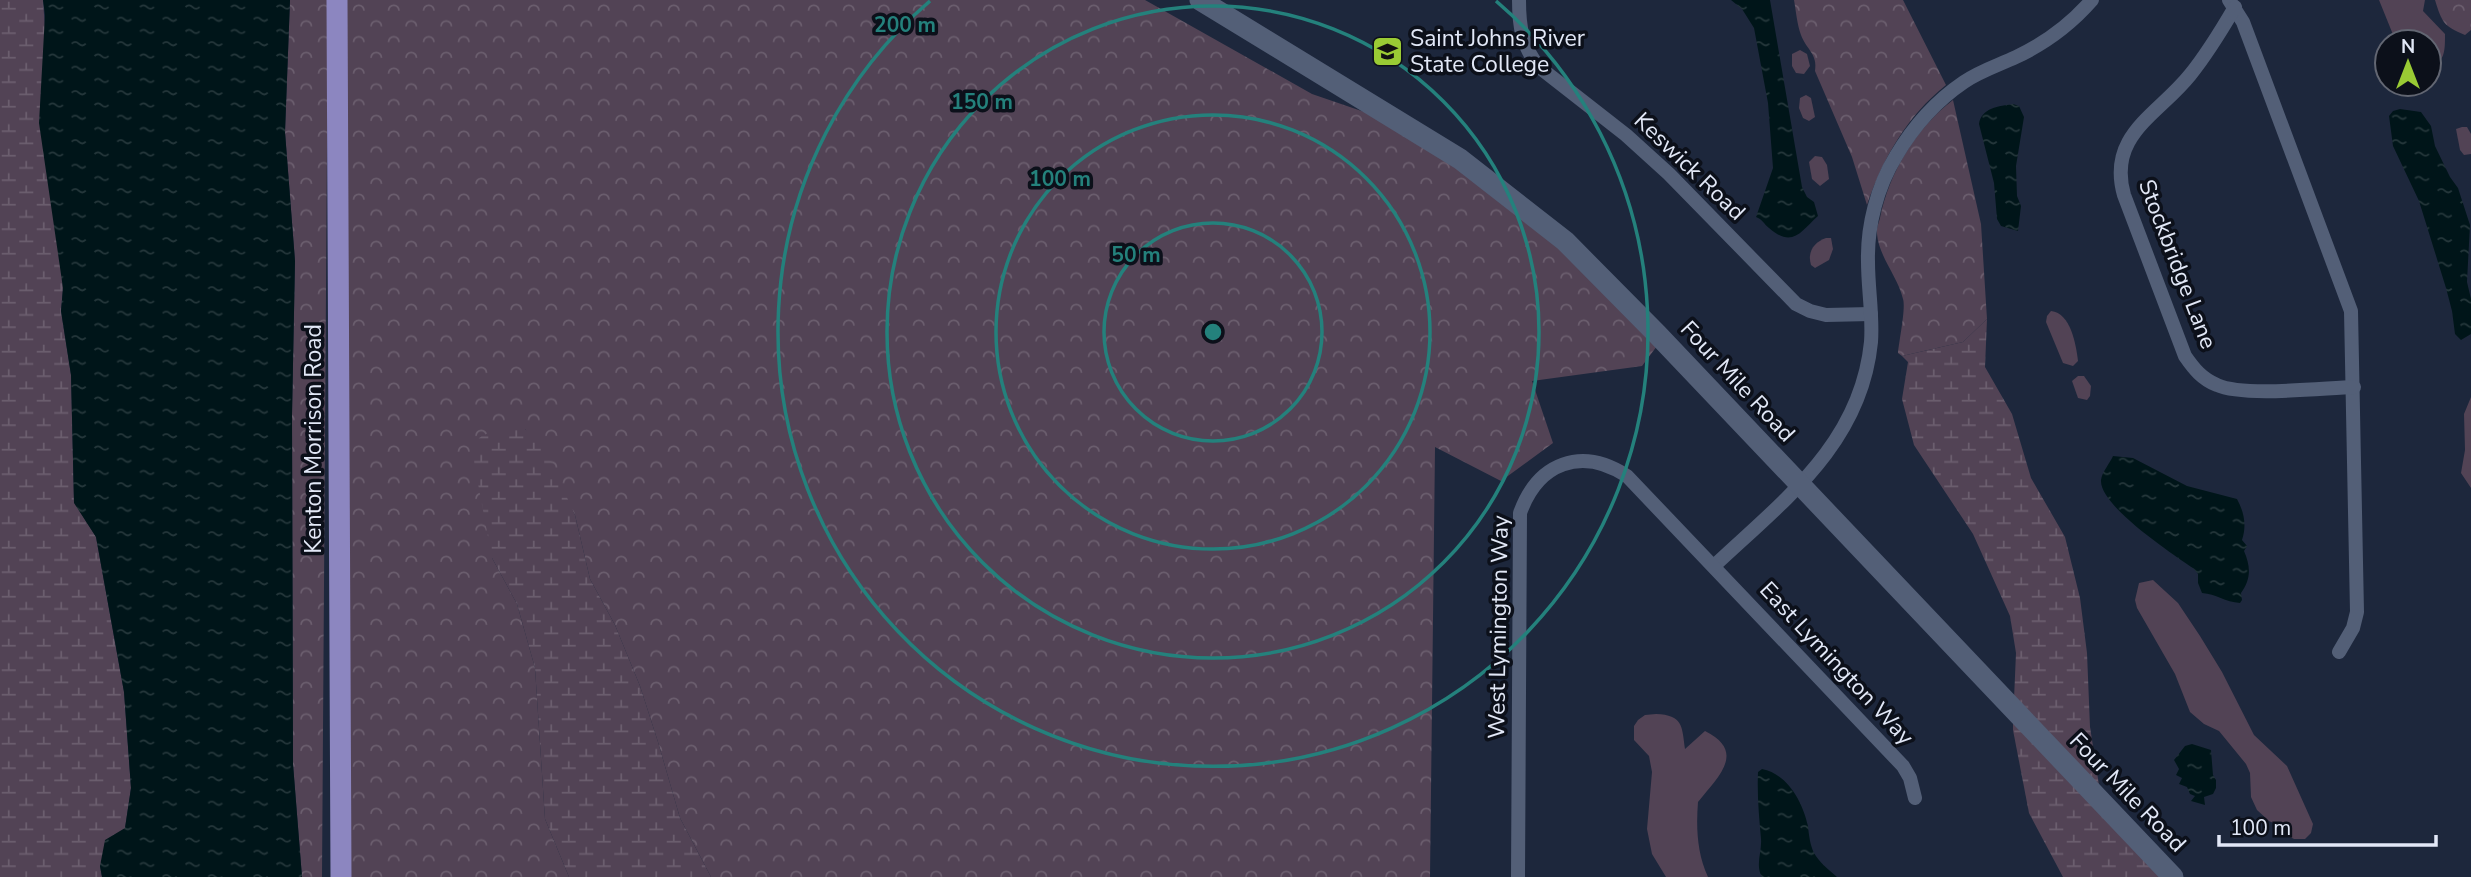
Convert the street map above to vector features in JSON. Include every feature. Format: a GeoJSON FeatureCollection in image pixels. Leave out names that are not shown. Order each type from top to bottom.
{"type":"FeatureCollection","features":[{"type":"Feature","properties":{"kind":"main road","name":"Kenton Morrison Road"},"geometry":{"type":"LineString","coordinates":[[337,0],[341,877]]}},
{"type":"Feature","properties":{"kind":"main road","name":"Four Mile Road"},"geometry":{"type":"LineString","coordinates":[[1200,0],[1460,159],[1565,242],[2173,877]]}},
{"type":"Feature","properties":{"kind":"street","name":"Keswick Road"},"geometry":{"type":"LineString","coordinates":[[1519,0],[1522,40],[1539,67],[1626,135],[1670,174],[1785,295],[1810,311],[1826,315],[1871,314]]}},
{"type":"Feature","properties":{"kind":"street"},"geometry":{"type":"LineString","coordinates":[[1714,566],[1800,485],[1833,445],[1858,399],[1871,341],[1867,260],[1874,208],[1894,159],[1908,136],[1944,97],[1965,82],[2038,45],[2060,30],[2092,0]]}},
{"type":"Feature","properties":{"kind":"street","name":"Stockbridge Lane"},"geometry":{"type":"LineString","coordinates":[[2232,4],[2243,22],[2351,311],[2357,612],[2353,628],[2339,652]]}},
{"type":"Feature","properties":{"kind":"street","name":"Stockbridge Lane"},"geometry":{"type":"LineString","coordinates":[[2232,4],[2209,50],[2188,78],[2136,128],[2127,141],[2120,170],[2124,195],[2185,356],[2193,369],[2218,386],[2243,390],[2354,387]]}},
{"type":"Feature","properties":{"kind":"street","name":"West Lymington Way"},"geometry":{"type":"LineString","coordinates":[[1518,877],[1518,527],[1526,496],[1545,474],[1564,464],[1585,461],[1614,467],[1627,475],[1714,566]]}},
{"type":"Feature","properties":{"kind":"street","name":"East Lymington Way"},"geometry":{"type":"LineString","coordinates":[[1714,566],[1903,765],[1910,778],[1915,798]]}},
{"type":"Feature","properties":{"kind":"green space"},"geometry":{"type":"Polygon","coordinates":[[[0,0],[43,0],[63,288],[61,311],[71,375],[74,502],[96,537],[124,692],[131,788],[125,828],[100,866],[102,877],[0,877],[0,0]]]}},
{"type":"Feature","properties":{"kind":"green space"},"geometry":{"type":"Polygon","coordinates":[[[290,0],[328,0],[322,877],[302,877],[293,764],[292,415],[295,261],[285,132],[290,0]]]}},
{"type":"Feature","properties":{"kind":"green space"},"geometry":{"type":"Polygon","coordinates":[[[345,0],[1145,0],[1312,94],[1379,117],[1456,166],[1560,248],[1657,346],[1642,366],[1532,381],[1553,443],[1501,481],[1435,447],[1430,877],[711,877],[680,818],[640,686],[615,625],[590,579],[575,515],[525,429],[492,558],[517,604],[535,668],[545,819],[569,877],[348,877],[345,0]]]}},
{"type":"Feature","properties":{"kind":"green space"},"geometry":{"type":"Polygon","coordinates":[[[1794,0],[1903,0],[1946,85],[1919,110],[1898,139],[1867,205],[1852,157],[1815,71],[1813,56],[1801,35],[1794,0]]]}},
{"type":"Feature","properties":{"kind":"green space"},"geometry":{"type":"Polygon","coordinates":[[[2379,0],[2425,0],[2423,11],[2439,28],[2390,28],[2379,0]]]}},
{"type":"Feature","properties":{"kind":"green space"},"geometry":{"type":"Polygon","coordinates":[[[2435,0],[2471,0],[2471,30],[2465,35],[2448,26],[2435,0]]]}},
{"type":"Feature","properties":{"kind":"green space"},"geometry":{"type":"Polygon","coordinates":[[[2443,32],[2445,34],[2443,55],[2443,32]]]}},
{"type":"Feature","properties":{"kind":"green space"},"geometry":{"type":"Polygon","coordinates":[[[1800,50],[1807,54],[1810,66],[1804,74],[1796,73],[1792,66],[1792,54],[1800,50]]]}},
{"type":"Feature","properties":{"kind":"green space"},"geometry":{"type":"Polygon","coordinates":[[[1806,95],[1811,98],[1815,117],[1809,121],[1803,118],[1799,108],[1800,98],[1806,95]]]}},
{"type":"Feature","properties":{"kind":"green space"},"geometry":{"type":"Polygon","coordinates":[[[1953,100],[1981,224],[1987,319],[1963,342],[1902,356],[1898,353],[1904,303],[1881,251],[1877,228],[1897,168],[1927,124],[1953,100]]]}},
{"type":"Feature","properties":{"kind":"green space"},"geometry":{"type":"Polygon","coordinates":[[[2467,127],[2471,134],[2471,154],[2464,155],[2460,150],[2456,129],[2467,127]]]}},
{"type":"Feature","properties":{"kind":"green space"},"geometry":{"type":"Polygon","coordinates":[[[1815,156],[1822,157],[1827,165],[1829,179],[1820,186],[1812,179],[1809,162],[1815,156]]]}},
{"type":"Feature","properties":{"kind":"green space"},"geometry":{"type":"Polygon","coordinates":[[[1831,238],[1833,249],[1829,260],[1815,268],[1811,265],[1811,252],[1818,242],[1831,238]]]}},
{"type":"Feature","properties":{"kind":"green space"},"geometry":{"type":"Polygon","coordinates":[[[2051,311],[2058,313],[2068,323],[2078,361],[2073,366],[2063,363],[2046,322],[2051,311]]]}},
{"type":"Feature","properties":{"kind":"green space"},"geometry":{"type":"Polygon","coordinates":[[[1987,319],[1985,367],[2012,414],[2031,478],[2065,537],[2080,598],[2087,653],[2090,727],[2099,785],[2014,699],[2016,653],[2010,616],[1973,534],[1914,445],[1902,399],[1908,362],[1902,356],[1963,342],[1987,319]]]}},
{"type":"Feature","properties":{"kind":"green space"},"geometry":{"type":"Polygon","coordinates":[[[2078,376],[2084,376],[2091,386],[2087,400],[2078,398],[2072,381],[2078,376]]]}},
{"type":"Feature","properties":{"kind":"green space"},"geometry":{"type":"Polygon","coordinates":[[[2471,397],[2471,488],[2461,473],[2465,450],[2464,414],[2471,397]]]}},
{"type":"Feature","properties":{"kind":"green space"},"geometry":{"type":"Polygon","coordinates":[[[495,429],[525,429],[547,454],[575,515],[590,579],[615,625],[640,686],[680,818],[711,877],[569,877],[545,819],[535,668],[517,604],[492,558],[473,457],[479,438],[495,429]]]}},
{"type":"Feature","properties":{"kind":"green space"},"geometry":{"type":"Polygon","coordinates":[[[2153,580],[2178,603],[2200,636],[2254,735],[2287,766],[2313,824],[2311,833],[2305,839],[2294,839],[2286,835],[2282,827],[2269,821],[2257,810],[2251,797],[2250,773],[2246,764],[2219,731],[2204,724],[2190,712],[2175,674],[2137,608],[2135,600],[2139,583],[2153,580]]]}},
{"type":"Feature","properties":{"kind":"green space"},"geometry":{"type":"Polygon","coordinates":[[[1645,715],[1672,717],[1680,723],[1685,749],[1705,731],[1718,739],[1727,756],[1720,774],[1698,802],[1698,840],[1708,877],[1666,877],[1652,854],[1647,829],[1652,772],[1649,756],[1634,740],[1634,726],[1645,715]]]}},
{"type":"Feature","properties":{"kind":"green space"},"geometry":{"type":"Polygon","coordinates":[[[2013,721],[2162,877],[2063,877],[2029,813],[2013,721]]]}},
{"type":"Feature","properties":{"kind":"water"},"geometry":{"type":"Polygon","coordinates":[[[43,0],[290,0],[285,132],[295,261],[292,415],[293,764],[302,877],[102,877],[100,866],[105,840],[125,828],[131,788],[124,692],[96,537],[74,503],[71,375],[61,311],[63,288],[39,123],[45,15],[43,0]]]}},
{"type":"Feature","properties":{"kind":"water"},"geometry":{"type":"Polygon","coordinates":[[[1731,0],[1770,0],[1802,187],[1807,197],[1814,202],[1818,216],[1801,232],[1791,237],[1777,234],[1756,217],[1773,168],[1768,103],[1754,28],[1742,9],[1731,0]]]}},
{"type":"Feature","properties":{"kind":"water"},"geometry":{"type":"Polygon","coordinates":[[[2013,104],[2019,106],[2024,117],[2016,166],[2017,196],[2021,206],[2018,231],[2001,226],[1997,219],[1994,183],[1979,124],[1987,111],[2013,104]]]}},
{"type":"Feature","properties":{"kind":"water"},"geometry":{"type":"Polygon","coordinates":[[[2400,109],[2421,112],[2431,126],[2435,146],[2458,188],[2470,225],[2467,282],[2471,299],[2471,334],[2461,340],[2455,334],[2446,288],[2419,201],[2393,146],[2389,116],[2400,109]]]}},
{"type":"Feature","properties":{"kind":"water"},"geometry":{"type":"Polygon","coordinates":[[[2113,456],[2133,458],[2187,486],[2237,499],[2244,519],[2242,540],[2247,546],[2244,551],[2249,568],[2240,603],[2202,593],[2198,574],[2194,569],[2139,529],[2112,503],[2101,480],[2113,456]]]}},
{"type":"Feature","properties":{"kind":"water"},"geometry":{"type":"Polygon","coordinates":[[[2192,744],[2211,750],[2216,788],[2213,794],[2204,797],[2205,805],[2191,801],[2195,796],[2190,794],[2187,787],[2179,784],[2182,778],[2176,775],[2179,769],[2174,760],[2185,746],[2192,744]]]}},
{"type":"Feature","properties":{"kind":"water"},"geometry":{"type":"Polygon","coordinates":[[[1762,769],[1779,777],[1793,791],[1806,817],[1814,853],[1837,877],[1762,877],[1759,868],[1761,839],[1758,772],[1762,769]]]}},
{"type":"Feature","properties":{"kind":"place","name":"Saint Johns River State College"},"geometry":{"type":"Point","coordinates":[1387,51]}}]}
